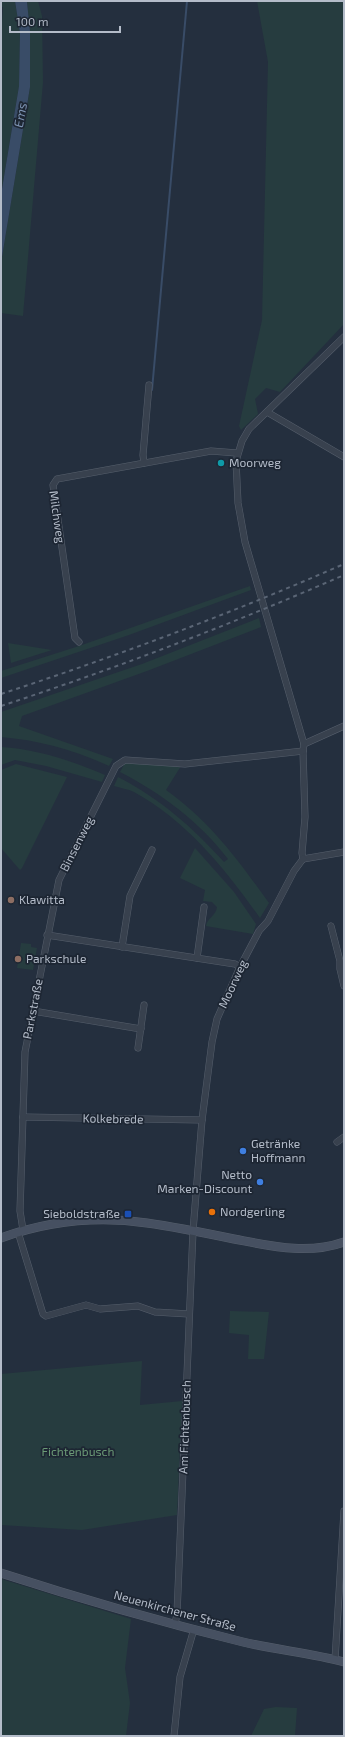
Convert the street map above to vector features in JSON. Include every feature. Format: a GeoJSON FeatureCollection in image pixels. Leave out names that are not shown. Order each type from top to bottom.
{"type":"FeatureCollection","features":[{"type":"Feature","properties":{"kind":"main road"},"geometry":{"type":"LineString","coordinates":[[1,1238],[20,1231],[50,1224],[107,1220],[147,1223],[294,1249],[320,1249],[344,1242]]}},
{"type":"Feature","properties":{"kind":"main road","name":"Neuenkirchener Straße"},"geometry":{"type":"LineString","coordinates":[[1,1573],[175,1624],[244,1642],[344,1662]]}},
{"type":"Feature","properties":{"kind":"street"},"geometry":{"type":"LineString","coordinates":[[344,337],[249,429],[237,452],[236,473],[238,502],[245,542],[303,748],[305,810],[305,829],[302,853],[303,859],[344,852]]}},
{"type":"Feature","properties":{"kind":"street"},"geometry":{"type":"LineString","coordinates":[[144,463],[143,455],[149,385]]}},
{"type":"Feature","properties":{"kind":"street"},"geometry":{"type":"LineString","coordinates":[[267,412],[344,457]]}},
{"type":"Feature","properties":{"kind":"street","name":"Milchweg"},"geometry":{"type":"LineString","coordinates":[[79,642],[75,638],[53,485],[57,479],[211,451],[237,452]]}},
{"type":"Feature","properties":{"kind":"street"},"geometry":{"type":"LineString","coordinates":[[303,748],[344,726]]}},
{"type":"Feature","properties":{"kind":"street","name":"Binsenweg"},"geometry":{"type":"LineString","coordinates":[[47,936],[59,880],[116,766],[125,760],[186,764],[303,748]]}},
{"type":"Feature","properties":{"kind":"street"},"geometry":{"type":"LineString","coordinates":[[122,947],[130,896],[152,850]]}},
{"type":"Feature","properties":{"kind":"street","name":"Moorweg"},"geometry":{"type":"LineString","coordinates":[[193,1231],[202,1120],[213,1035],[217,1019],[240,967],[259,932],[268,921],[294,871],[303,859]]}},
{"type":"Feature","properties":{"kind":"street"},"geometry":{"type":"LineString","coordinates":[[197,958],[204,907]]}},
{"type":"Feature","properties":{"kind":"street"},"geometry":{"type":"LineString","coordinates":[[331,926],[342,961],[340,969],[344,986]]}},
{"type":"Feature","properties":{"kind":"street"},"geometry":{"type":"LineString","coordinates":[[47,936],[235,964],[240,967]]}},
{"type":"Feature","properties":{"kind":"street","name":"Parkstraße"},"geometry":{"type":"LineString","coordinates":[[20,1231],[25,1052],[47,936]]}},
{"type":"Feature","properties":{"kind":"street"},"geometry":{"type":"LineString","coordinates":[[138,1048],[144,1005]]}},
{"type":"Feature","properties":{"kind":"street"},"geometry":{"type":"LineString","coordinates":[[33,1012],[141,1029]]}},
{"type":"Feature","properties":{"kind":"street","name":"Kolkebrede"},"geometry":{"type":"LineString","coordinates":[[23,1117],[202,1120]]}},
{"type":"Feature","properties":{"kind":"street"},"geometry":{"type":"LineString","coordinates":[[337,1142],[344,1137]]}},
{"type":"Feature","properties":{"kind":"street"},"geometry":{"type":"LineString","coordinates":[[20,1231],[43,1314],[46,1316],[86,1304],[100,1309],[138,1306],[156,1312],[189,1314]]}},
{"type":"Feature","properties":{"kind":"street","name":"Am Fichtenbusch"},"geometry":{"type":"LineString","coordinates":[[175,1624],[177,1614],[193,1231]]}},
{"type":"Feature","properties":{"kind":"street"},"geometry":{"type":"LineString","coordinates":[[336,1660],[344,1511]]}},
{"type":"Feature","properties":{"kind":"street"},"geometry":{"type":"LineString","coordinates":[[174,1736],[180,1677],[194,1629]]}},
{"type":"Feature","properties":{"kind":"green space"},"geometry":{"type":"Polygon","coordinates":[[[1,1],[15,1],[20,33],[19,86],[1,195],[1,36],[3,7],[1,7],[1,1]]]}},
{"type":"Feature","properties":{"kind":"green space"},"geometry":{"type":"Polygon","coordinates":[[[27,1],[38,1],[42,16],[43,82],[23,316],[1,313],[1,263],[30,87],[30,31],[27,1]]]}},
{"type":"Feature","properties":{"kind":"green space"},"geometry":{"type":"Polygon","coordinates":[[[257,1],[344,1],[344,324],[280,392],[266,388],[255,399],[258,414],[241,430],[239,426],[262,320],[268,62],[257,1]]]}},
{"type":"Feature","properties":{"kind":"green space"},"geometry":{"type":"Polygon","coordinates":[[[250,586],[251,590],[129,635],[1,678],[1,671],[79,646],[250,586]]]}},
{"type":"Feature","properties":{"kind":"green space"},"geometry":{"type":"Polygon","coordinates":[[[259,618],[261,627],[147,671],[22,716],[19,726],[113,759],[109,766],[83,755],[42,743],[1,737],[1,712],[142,664],[259,618]]]}},
{"type":"Feature","properties":{"kind":"green space"},"geometry":{"type":"Polygon","coordinates":[[[8,643],[52,650],[11,663],[8,643]]]}},
{"type":"Feature","properties":{"kind":"green space"},"geometry":{"type":"Polygon","coordinates":[[[1,747],[28,750],[54,756],[105,775],[102,782],[46,766],[15,760],[1,765],[1,747]]]}},
{"type":"Feature","properties":{"kind":"green space"},"geometry":{"type":"Polygon","coordinates":[[[138,762],[181,766],[166,790],[182,802],[210,828],[223,842],[258,887],[269,903],[260,918],[219,865],[188,832],[171,817],[134,792],[114,786],[118,777],[134,786],[188,825],[224,862],[228,859],[205,833],[179,810],[150,789],[120,772],[125,763],[138,762]]]}},
{"type":"Feature","properties":{"kind":"green space"},"geometry":{"type":"Polygon","coordinates":[[[16,764],[67,777],[20,870],[1,848],[1,770],[16,764]]]}},
{"type":"Feature","properties":{"kind":"green space"},"geometry":{"type":"Polygon","coordinates":[[[195,848],[234,892],[256,924],[253,934],[206,926],[208,921],[215,913],[217,907],[212,902],[203,901],[205,890],[180,878],[195,848]]]}},
{"type":"Feature","properties":{"kind":"green space"},"geometry":{"type":"Polygon","coordinates":[[[21,943],[31,944],[31,947],[37,948],[33,970],[17,968],[21,943]]]}},
{"type":"Feature","properties":{"kind":"green space"},"geometry":{"type":"Polygon","coordinates":[[[230,1311],[269,1312],[264,1359],[248,1359],[249,1335],[229,1333],[230,1311]]]}},
{"type":"Feature","properties":{"kind":"green space","name":"Fichtenbusch"},"geometry":{"type":"Polygon","coordinates":[[[142,1361],[140,1405],[182,1401],[177,1515],[82,1530],[1,1525],[1,1374],[142,1361]]]}},
{"type":"Feature","properties":{"kind":"green space"},"geometry":{"type":"Polygon","coordinates":[[[1,1579],[131,1619],[125,1668],[130,1703],[126,1736],[1,1736],[1,1579]]]}},
{"type":"Feature","properties":{"kind":"green space"},"geometry":{"type":"Polygon","coordinates":[[[276,1707],[297,1708],[295,1736],[251,1736],[264,1709],[276,1707]]]}},
{"type":"Feature","properties":{"kind":"water","name":"Ems"},"geometry":{"type":"Polygon","coordinates":[[[15,1],[27,2],[30,31],[30,87],[1,263],[1,195],[19,86],[20,33],[15,1]]]}},
{"type":"Feature","properties":{"kind":"waterway"},"geometry":{"type":"LineString","coordinates":[[152,390],[187,1]]}},
{"type":"Feature","properties":{"kind":"railway"},"geometry":{"type":"LineString","coordinates":[[1,694],[88,665],[174,633],[259,600],[344,564]]}},
{"type":"Feature","properties":{"kind":"railway"},"geometry":{"type":"LineString","coordinates":[[1,706],[174,645],[344,575]]}},
{"type":"Feature","properties":{"kind":"place","name":"Moorweg"},"geometry":{"type":"Point","coordinates":[221,463]}},
{"type":"Feature","properties":{"kind":"place","name":"Klawitta"},"geometry":{"type":"Point","coordinates":[11,900]}},
{"type":"Feature","properties":{"kind":"place","name":"Parkschule"},"geometry":{"type":"Point","coordinates":[18,959]}},
{"type":"Feature","properties":{"kind":"place","name":"Getränke Hoffmann"},"geometry":{"type":"Point","coordinates":[243,1151]}},
{"type":"Feature","properties":{"kind":"place","name":"Netto Marken-Discount"},"geometry":{"type":"Point","coordinates":[260,1182]}},
{"type":"Feature","properties":{"kind":"place","name":"Nordgerling"},"geometry":{"type":"Point","coordinates":[212,1212]}},
{"type":"Feature","properties":{"kind":"place","name":"Sieboldstraße"},"geometry":{"type":"Point","coordinates":[128,1214]}}]}
